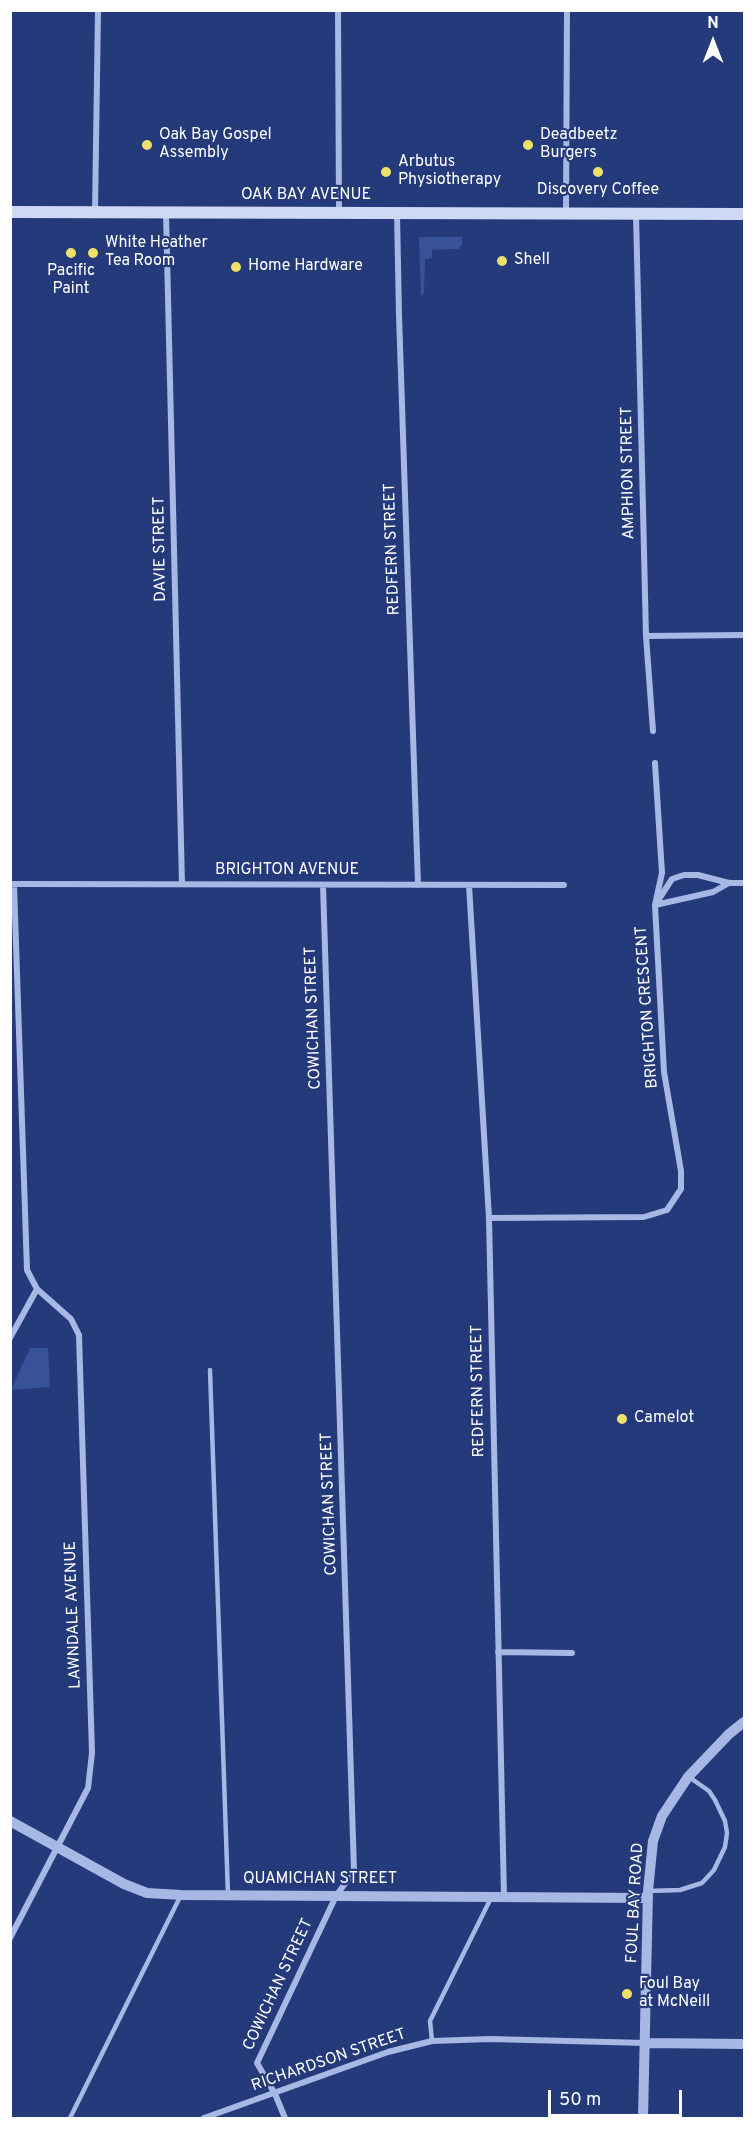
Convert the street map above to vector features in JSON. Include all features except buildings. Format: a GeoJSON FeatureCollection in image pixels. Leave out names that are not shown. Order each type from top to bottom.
{"type":"FeatureCollection","features":[{"type":"Feature","properties":{"kind":"main road","name":"OAK BAY AVENUE"},"geometry":{"type":"LineString","coordinates":[[10,212],[744,214]]}},
{"type":"Feature","properties":{"kind":"street"},"geometry":{"type":"LineString","coordinates":[[96,212],[98,10]]}},
{"type":"Feature","properties":{"kind":"street"},"geometry":{"type":"LineString","coordinates":[[338,10],[339,213]]}},
{"type":"Feature","properties":{"kind":"street"},"geometry":{"type":"LineString","coordinates":[[566,213],[567,10]]}},
{"type":"Feature","properties":{"kind":"street","name":"DAVIE STREET"},"geometry":{"type":"LineString","coordinates":[[166,213],[182,884]]}},
{"type":"Feature","properties":{"kind":"street","name":"REDFERN STREET"},"geometry":{"type":"LineString","coordinates":[[397,213],[418,885]]}},
{"type":"Feature","properties":{"kind":"street","name":"AMPHION STREET"},"geometry":{"type":"LineString","coordinates":[[636,214],[646,636],[653,731]]}},
{"type":"Feature","properties":{"kind":"street"},"geometry":{"type":"LineString","coordinates":[[646,636],[744,634]]}},
{"type":"Feature","properties":{"kind":"street"},"geometry":{"type":"LineString","coordinates":[[655,763],[662,873],[655,905]]}},
{"type":"Feature","properties":{"kind":"street"},"geometry":{"type":"LineString","coordinates":[[655,905],[672,879],[684,875],[712,877],[729,883],[744,883]]}},
{"type":"Feature","properties":{"kind":"street"},"geometry":{"type":"LineString","coordinates":[[655,905],[713,892],[729,883]]}},
{"type":"Feature","properties":{"kind":"street"},"geometry":{"type":"LineString","coordinates":[[10,1338],[37,1289],[27,1270],[25,1253],[12,884]]}},
{"type":"Feature","properties":{"kind":"street","name":"BRIGHTON AVENUE"},"geometry":{"type":"LineString","coordinates":[[12,884],[564,885]]}},
{"type":"Feature","properties":{"kind":"street","name":"COWICHAN STREET"},"geometry":{"type":"LineString","coordinates":[[274,2094],[257,2063],[336,1896],[354,1871],[323,885]]}},
{"type":"Feature","properties":{"kind":"street","name":"REDFERN STREET"},"geometry":{"type":"LineString","coordinates":[[469,885],[489,1218],[504,1896]]}},
{"type":"Feature","properties":{"kind":"street","name":"BRIGHTON CRESCENT"},"geometry":{"type":"LineString","coordinates":[[489,1218],[644,1217],[667,1210],[681,1190],[681,1171],[664,1072],[655,905]]}},
{"type":"Feature","properties":{"kind":"street","name":"LAWNDALE AVENUE"},"geometry":{"type":"LineString","coordinates":[[10,1938],[88,1788],[92,1752],[79,1335],[71,1319],[37,1289]]}},
{"type":"Feature","properties":{"kind":"street"},"geometry":{"type":"LineString","coordinates":[[498,1652],[572,1653]]}},
{"type":"Feature","properties":{"kind":"street","name":"FOUL BAY ROAD"},"geometry":{"type":"LineString","coordinates":[[643,2118],[648,1894],[653,1841],[657,1827],[669,1804],[688,1777],[729,1734],[743,1727]]}},
{"type":"Feature","properties":{"kind":"street","name":"QUAMICHAN STREET"},"geometry":{"type":"LineString","coordinates":[[10,1821],[124,1884],[147,1893],[336,1896],[648,1894]]}},
{"type":"Feature","properties":{"kind":"street","name":"RICHARDSON STREET"},"geometry":{"type":"LineString","coordinates":[[204,2118],[388,2052],[432,2041],[490,2039],[646,2043]]}},
{"type":"Feature","properties":{"kind":"street"},"geometry":{"type":"LineString","coordinates":[[646,2043],[744,2044]]}},
{"type":"Feature","properties":{"kind":"street"},"geometry":{"type":"LineString","coordinates":[[274,2094],[285,2118]]}},
{"type":"Feature","properties":{"kind":"lane"},"geometry":{"type":"LineString","coordinates":[[210,1370],[228,1895]]}},
{"type":"Feature","properties":{"kind":"lane"},"geometry":{"type":"LineString","coordinates":[[648,1894],[680,1890],[702,1882],[714,1870],[725,1847],[727,1833],[725,1821],[715,1800],[709,1791],[688,1777]]}},
{"type":"Feature","properties":{"kind":"lane"},"geometry":{"type":"LineString","coordinates":[[70,2118],[181,1895]]}},
{"type":"Feature","properties":{"kind":"lane"},"geometry":{"type":"LineString","coordinates":[[432,2041],[430,2021],[492,1896]]}},
{"type":"Feature","properties":{"kind":"shaded area"},"geometry":{"type":"Polygon","coordinates":[[[419,237],[462,237],[462,245],[458,249],[432,250],[432,258],[425,259],[424,293],[421,297],[419,237]]]}},
{"type":"Feature","properties":{"kind":"shaded area"},"geometry":{"type":"Polygon","coordinates":[[[30,1348],[48,1348],[50,1387],[11,1390],[30,1348]]]}},
{"type":"Feature","properties":{"kind":"place","name":"Oak Bay Gospel Assembly"},"geometry":{"type":"Point","coordinates":[147,145]}},
{"type":"Feature","properties":{"kind":"place","name":"Deadbeetz Burgers"},"geometry":{"type":"Point","coordinates":[528,145]}},
{"type":"Feature","properties":{"kind":"place","name":"Arbutus Physiotherapy"},"geometry":{"type":"Point","coordinates":[386,172]}},
{"type":"Feature","properties":{"kind":"place","name":"Discovery Coffee"},"geometry":{"type":"Point","coordinates":[598,172]}},
{"type":"Feature","properties":{"kind":"place","name":"Pacific Paint"},"geometry":{"type":"Point","coordinates":[71,253]}},
{"type":"Feature","properties":{"kind":"place","name":"White Heather Tea Room"},"geometry":{"type":"Point","coordinates":[93,253]}},
{"type":"Feature","properties":{"kind":"place","name":"Shell"},"geometry":{"type":"Point","coordinates":[502,261]}},
{"type":"Feature","properties":{"kind":"place","name":"Home Hardware"},"geometry":{"type":"Point","coordinates":[236,267]}},
{"type":"Feature","properties":{"kind":"place","name":"Camelot"},"geometry":{"type":"Point","coordinates":[622,1419]}},
{"type":"Feature","properties":{"kind":"place","name":"Foul Bay at McNeill"},"geometry":{"type":"Point","coordinates":[627,1994]}}]}
